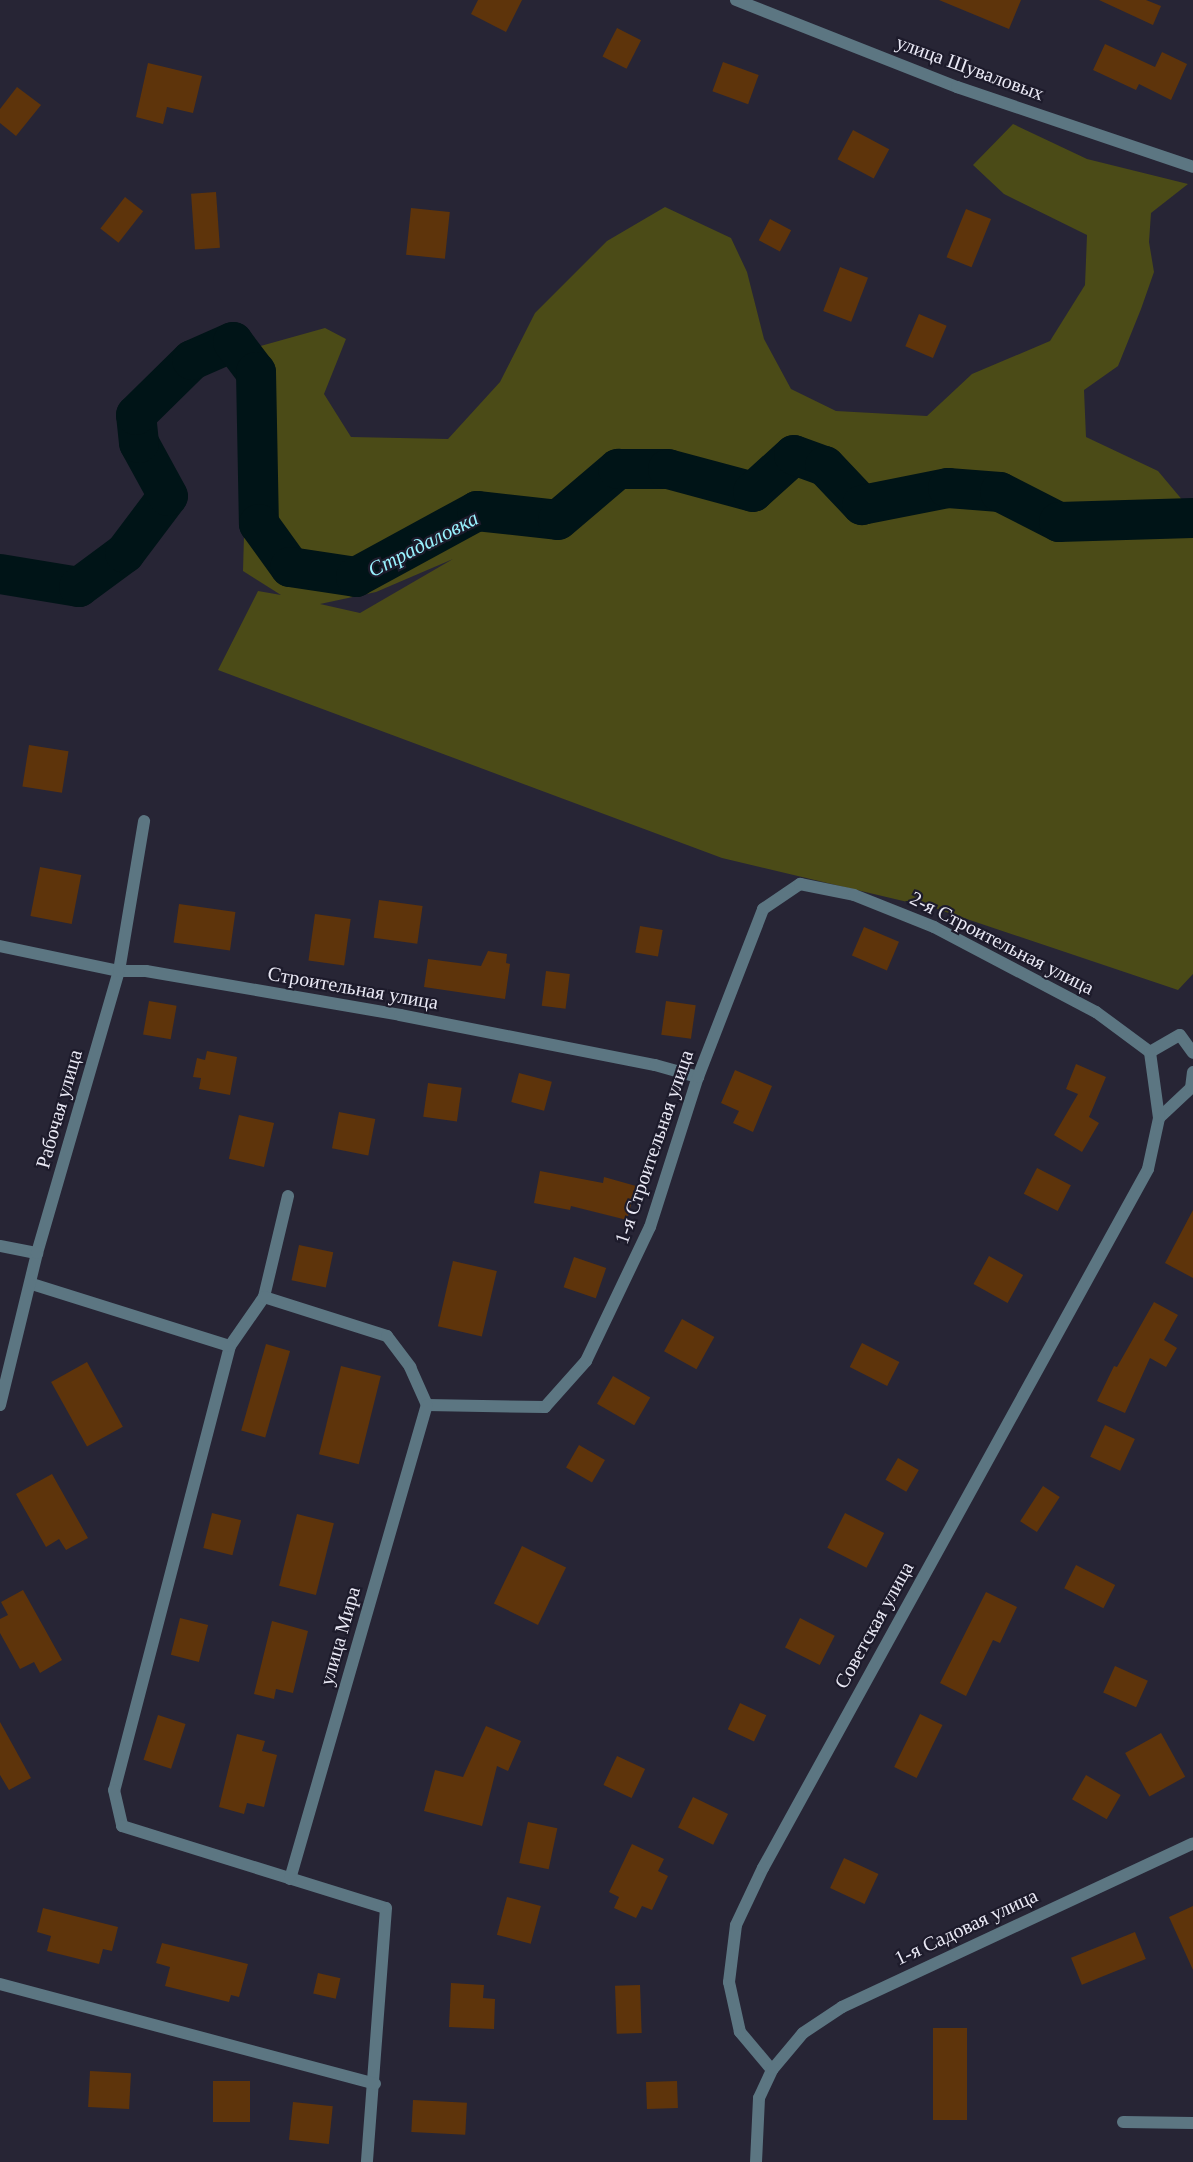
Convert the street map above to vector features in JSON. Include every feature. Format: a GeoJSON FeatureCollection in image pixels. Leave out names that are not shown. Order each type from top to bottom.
{"type":"FeatureCollection","features":[{"type":"Feature","properties":{"kind":"street","name":"улица Шуваловых"},"geometry":{"type":"LineString","coordinates":[[736,0],[957,87],[1193,167]]}},
{"type":"Feature","properties":{"kind":"street","name":"Рабочая улица"},"geometry":{"type":"LineString","coordinates":[[0,1406],[32,1284],[37,1253],[119,971],[144,821]]}},
{"type":"Feature","properties":{"kind":"street","name":"2-я Строительная улица"},"geometry":{"type":"LineString","coordinates":[[763,909],[800,884],[854,895],[934,927],[1025,974],[1096,1012],[1150,1052]]}},
{"type":"Feature","properties":{"kind":"street","name":"1-я Строительная улица"},"geometry":{"type":"LineString","coordinates":[[427,1405],[545,1407],[586,1361],[650,1227],[698,1077],[763,909]]}},
{"type":"Feature","properties":{"kind":"street","name":"Строительная улица"},"geometry":{"type":"LineString","coordinates":[[0,946],[119,971],[146,971],[400,1016],[656,1065],[698,1077]]}},
{"type":"Feature","properties":{"kind":"street"},"geometry":{"type":"LineString","coordinates":[[1150,1052],[1180,1035],[1193,1053]]}},
{"type":"Feature","properties":{"kind":"street","name":"Советская улица"},"geometry":{"type":"LineString","coordinates":[[772,2070],[740,2032],[729,1982],[736,1926],[768,1857],[1148,1169],[1159,1118],[1150,1052]]}},
{"type":"Feature","properties":{"kind":"street"},"geometry":{"type":"LineString","coordinates":[[1159,1118],[1191,1088],[1193,1072]]}},
{"type":"Feature","properties":{"kind":"street"},"geometry":{"type":"LineString","coordinates":[[288,1196],[264,1297],[230,1346],[114,1790],[122,1826],[386,1908],[375,2084],[367,2162]]}},
{"type":"Feature","properties":{"kind":"street"},"geometry":{"type":"LineString","coordinates":[[0,1246],[37,1253]]}},
{"type":"Feature","properties":{"kind":"street"},"geometry":{"type":"LineString","coordinates":[[32,1284],[230,1346]]}},
{"type":"Feature","properties":{"kind":"street"},"geometry":{"type":"LineString","coordinates":[[264,1297],[387,1336],[410,1367],[427,1405]]}},
{"type":"Feature","properties":{"kind":"street","name":"улица Мира"},"geometry":{"type":"LineString","coordinates":[[290,1879],[427,1405]]}},
{"type":"Feature","properties":{"kind":"street","name":"1-я Садовая улица"},"geometry":{"type":"LineString","coordinates":[[772,2070],[803,2033],[842,2007],[1193,1843]]}},
{"type":"Feature","properties":{"kind":"street"},"geometry":{"type":"LineString","coordinates":[[0,1984],[375,2084]]}},
{"type":"Feature","properties":{"kind":"street"},"geometry":{"type":"LineString","coordinates":[[756,2162],[759,2098],[772,2070]]}},
{"type":"Feature","properties":{"kind":"street"},"geometry":{"type":"LineString","coordinates":[[1123,2121],[1193,2123]]}},
{"type":"Feature","properties":{"kind":"shaded area"},"geometry":{"type":"Polygon","coordinates":[[[1013,124],[1087,159],[1188,184],[1151,213],[1149,242],[1154,272],[1141,309],[1118,366],[1084,390],[1086,437],[1158,471],[1184,502],[1184,525],[1193,530],[1193,974],[1178,990],[937,909],[722,858],[218,670],[258,591],[281,595],[243,571],[245,500],[238,421],[257,347],[325,328],[346,339],[324,394],[351,437],[448,439],[500,382],[535,313],[607,241],[665,207],[731,238],[747,272],[764,339],[791,389],[836,411],[927,416],[972,374],[1050,341],[1085,285],[1087,235],[1004,194],[973,165],[1013,124]],[[453,559],[376,592],[320,604],[360,613],[453,559]]]}},
{"type":"Feature","properties":{"kind":"building"},"geometry":{"type":"Polygon","coordinates":[[[478,0],[522,0],[506,32],[471,14],[478,0]]]}},
{"type":"Feature","properties":{"kind":"building"},"geometry":{"type":"Polygon","coordinates":[[[939,0],[1021,0],[1009,29],[939,0]]]}},
{"type":"Feature","properties":{"kind":"building"},"geometry":{"type":"Polygon","coordinates":[[[1099,0],[1146,0],[1161,6],[1153,25],[1099,0]]]}},
{"type":"Feature","properties":{"kind":"building"},"geometry":{"type":"Polygon","coordinates":[[[617,28],[641,40],[627,69],[602,57],[617,28]]]}},
{"type":"Feature","properties":{"kind":"building"},"geometry":{"type":"Polygon","coordinates":[[[1105,44],[1155,67],[1162,52],[1187,64],[1171,100],[1139,84],[1136,90],[1093,70],[1105,44]]]}},
{"type":"Feature","properties":{"kind":"building"},"geometry":{"type":"Polygon","coordinates":[[[723,62],[759,75],[748,104],[712,91],[723,62]]]}},
{"type":"Feature","properties":{"kind":"building"},"geometry":{"type":"Polygon","coordinates":[[[148,63],[202,76],[193,113],[167,107],[163,124],[136,117],[148,63]]]}},
{"type":"Feature","properties":{"kind":"building"},"geometry":{"type":"Polygon","coordinates":[[[17,87],[41,105],[16,136],[0,123],[0,109],[17,87]]]}},
{"type":"Feature","properties":{"kind":"building"},"geometry":{"type":"Polygon","coordinates":[[[853,130],[889,149],[874,178],[838,159],[853,130]]]}},
{"type":"Feature","properties":{"kind":"building"},"geometry":{"type":"Polygon","coordinates":[[[216,192],[220,248],[195,250],[191,194],[216,192]]]}},
{"type":"Feature","properties":{"kind":"building"},"geometry":{"type":"Polygon","coordinates":[[[125,197],[143,211],[118,243],[100,229],[125,197]]]}},
{"type":"Feature","properties":{"kind":"building"},"geometry":{"type":"Polygon","coordinates":[[[411,208],[450,212],[445,259],[406,255],[411,208]]]}},
{"type":"Feature","properties":{"kind":"building"},"geometry":{"type":"Polygon","coordinates":[[[966,209],[991,219],[972,267],[947,257],[966,209]]]}},
{"type":"Feature","properties":{"kind":"building"},"geometry":{"type":"Polygon","coordinates":[[[770,219],[791,230],[780,251],[759,240],[770,219]]]}},
{"type":"Feature","properties":{"kind":"building"},"geometry":{"type":"Polygon","coordinates":[[[840,267],[868,278],[851,322],[823,311],[840,267]]]}},
{"type":"Feature","properties":{"kind":"building"},"geometry":{"type":"Polygon","coordinates":[[[919,314],[947,326],[933,358],[905,346],[919,314]]]}},
{"type":"Feature","properties":{"kind":"building"},"geometry":{"type":"Polygon","coordinates":[[[29,745],[69,751],[62,793],[22,786],[29,745]]]}},
{"type":"Feature","properties":{"kind":"building"},"geometry":{"type":"Polygon","coordinates":[[[40,867],[81,875],[72,924],[30,916],[40,867]]]}},
{"type":"Feature","properties":{"kind":"building"},"geometry":{"type":"Polygon","coordinates":[[[379,900],[423,906],[417,944],[374,938],[379,900]]]}},
{"type":"Feature","properties":{"kind":"building"},"geometry":{"type":"Polygon","coordinates":[[[179,904],[235,912],[230,951],[174,943],[179,904]]]}},
{"type":"Feature","properties":{"kind":"building"},"geometry":{"type":"Polygon","coordinates":[[[315,914],[351,919],[344,966],[308,961],[315,914]]]}},
{"type":"Feature","properties":{"kind":"building"},"geometry":{"type":"Polygon","coordinates":[[[640,926],[663,930],[658,957],[635,953],[640,926]]]}},
{"type":"Feature","properties":{"kind":"building"},"geometry":{"type":"Polygon","coordinates":[[[864,927],[899,942],[887,970],[852,956],[864,927]]]}},
{"type":"Feature","properties":{"kind":"building"},"geometry":{"type":"Polygon","coordinates":[[[488,951],[507,954],[506,963],[510,964],[505,999],[424,987],[428,959],[481,966],[488,951]]]}},
{"type":"Feature","properties":{"kind":"building"},"geometry":{"type":"Polygon","coordinates":[[[546,971],[570,974],[566,1009],[542,1006],[546,971]]]}},
{"type":"Feature","properties":{"kind":"building"},"geometry":{"type":"Polygon","coordinates":[[[149,1001],[177,1006],[171,1039],[143,1034],[149,1001]]]}},
{"type":"Feature","properties":{"kind":"building"},"geometry":{"type":"Polygon","coordinates":[[[666,1001],[696,1005],[691,1039],[661,1035],[666,1001]]]}},
{"type":"Feature","properties":{"kind":"building"},"geometry":{"type":"Polygon","coordinates":[[[207,1051],[237,1057],[230,1095],[199,1089],[201,1078],[193,1077],[197,1058],[205,1060],[207,1051]]]}},
{"type":"Feature","properties":{"kind":"building"},"geometry":{"type":"Polygon","coordinates":[[[1076,1064],[1106,1077],[1089,1117],[1099,1123],[1082,1152],[1054,1135],[1078,1094],[1066,1089],[1076,1064]]]}},
{"type":"Feature","properties":{"kind":"building"},"geometry":{"type":"Polygon","coordinates":[[[735,1070],[772,1086],[753,1132],[733,1123],[739,1111],[721,1103],[735,1070]]]}},
{"type":"Feature","properties":{"kind":"building"},"geometry":{"type":"Polygon","coordinates":[[[519,1073],[552,1082],[544,1111],[511,1102],[519,1073]]]}},
{"type":"Feature","properties":{"kind":"building"},"geometry":{"type":"Polygon","coordinates":[[[428,1083],[462,1088],[457,1121],[423,1117],[428,1083]]]}},
{"type":"Feature","properties":{"kind":"building"},"geometry":{"type":"Polygon","coordinates":[[[339,1112],[375,1119],[368,1155],[332,1148],[339,1112]]]}},
{"type":"Feature","properties":{"kind":"building"},"geometry":{"type":"Polygon","coordinates":[[[239,1115],[274,1123],[264,1167],[229,1159],[239,1115]]]}},
{"type":"Feature","properties":{"kind":"building"},"geometry":{"type":"Polygon","coordinates":[[[1037,1168],[1071,1185],[1058,1211],[1024,1194],[1037,1168]]]}},
{"type":"Feature","properties":{"kind":"building"},"geometry":{"type":"Polygon","coordinates":[[[540,1171],[603,1183],[604,1177],[636,1186],[627,1220],[571,1206],[570,1210],[534,1203],[540,1171]]]}},
{"type":"Feature","properties":{"kind":"building"},"geometry":{"type":"Polygon","coordinates":[[[1193,1210],[1193,1278],[1165,1263],[1193,1210]]]}},
{"type":"Feature","properties":{"kind":"building"},"geometry":{"type":"Polygon","coordinates":[[[299,1245],[333,1252],[326,1287],[292,1280],[299,1245]]]}},
{"type":"Feature","properties":{"kind":"building"},"geometry":{"type":"Polygon","coordinates":[[[989,1256],[1023,1275],[1008,1303],[973,1284],[989,1256]]]}},
{"type":"Feature","properties":{"kind":"building"},"geometry":{"type":"Polygon","coordinates":[[[574,1257],[606,1268],[596,1298],[564,1287],[574,1257]]]}},
{"type":"Feature","properties":{"kind":"building"},"geometry":{"type":"Polygon","coordinates":[[[453,1261],[497,1271],[482,1336],[438,1326],[453,1261]]]}},
{"type":"Feature","properties":{"kind":"building"},"geometry":{"type":"Polygon","coordinates":[[[1154,1302],[1178,1315],[1164,1340],[1177,1348],[1166,1367],[1150,1358],[1125,1413],[1097,1401],[1114,1366],[1117,1367],[1154,1302]]]}},
{"type":"Feature","properties":{"kind":"building"},"geometry":{"type":"Polygon","coordinates":[[[682,1319],[714,1337],[696,1369],[664,1351],[682,1319]]]}},
{"type":"Feature","properties":{"kind":"building"},"geometry":{"type":"Polygon","coordinates":[[[862,1343],[899,1362],[887,1386],[850,1367],[862,1343]]]}},
{"type":"Feature","properties":{"kind":"building"},"geometry":{"type":"Polygon","coordinates":[[[266,1344],[290,1351],[265,1437],[241,1431],[266,1344]]]}},
{"type":"Feature","properties":{"kind":"building"},"geometry":{"type":"Polygon","coordinates":[[[87,1362],[123,1427],[87,1447],[51,1382],[87,1362]]]}},
{"type":"Feature","properties":{"kind":"building"},"geometry":{"type":"Polygon","coordinates":[[[341,1366],[381,1376],[359,1464],[319,1454],[341,1366]]]}},
{"type":"Feature","properties":{"kind":"building"},"geometry":{"type":"Polygon","coordinates":[[[613,1376],[650,1398],[634,1425],[597,1404],[613,1376]]]}},
{"type":"Feature","properties":{"kind":"building"},"geometry":{"type":"Polygon","coordinates":[[[1105,1425],[1135,1439],[1120,1471],[1090,1457],[1105,1425]]]}},
{"type":"Feature","properties":{"kind":"building"},"geometry":{"type":"Polygon","coordinates":[[[579,1445],[605,1460],[592,1483],[566,1468],[579,1445]]]}},
{"type":"Feature","properties":{"kind":"building"},"geometry":{"type":"Polygon","coordinates":[[[898,1458],[919,1470],[906,1492],[886,1480],[898,1458]]]}},
{"type":"Feature","properties":{"kind":"building"},"geometry":{"type":"Polygon","coordinates":[[[52,1474],[88,1538],[66,1550],[59,1539],[46,1547],[16,1494],[52,1474]]]}},
{"type":"Feature","properties":{"kind":"building"},"geometry":{"type":"Polygon","coordinates":[[[1043,1486],[1060,1497],[1037,1532],[1020,1521],[1043,1486]]]}},
{"type":"Feature","properties":{"kind":"building"},"geometry":{"type":"Polygon","coordinates":[[[212,1513],[241,1520],[232,1555],[203,1548],[212,1513]]]}},
{"type":"Feature","properties":{"kind":"building"},"geometry":{"type":"Polygon","coordinates":[[[845,1513],[884,1533],[866,1568],[827,1548],[845,1513]]]}},
{"type":"Feature","properties":{"kind":"building"},"geometry":{"type":"Polygon","coordinates":[[[297,1514],[334,1523],[316,1595],[279,1586],[297,1514]]]}},
{"type":"Feature","properties":{"kind":"building"},"geometry":{"type":"Polygon","coordinates":[[[522,1546],[566,1567],[538,1625],[494,1604],[522,1546]]]}},
{"type":"Feature","properties":{"kind":"building"},"geometry":{"type":"Polygon","coordinates":[[[1076,1565],[1115,1585],[1103,1608],[1064,1588],[1076,1565]]]}},
{"type":"Feature","properties":{"kind":"building"},"geometry":{"type":"Polygon","coordinates":[[[23,1590],[62,1660],[40,1673],[34,1662],[20,1669],[0,1633],[0,1619],[8,1615],[1,1602],[23,1590]]]}},
{"type":"Feature","properties":{"kind":"building"},"geometry":{"type":"Polygon","coordinates":[[[986,1592],[1017,1607],[1000,1643],[993,1640],[966,1696],[940,1683],[986,1592]]]}},
{"type":"Feature","properties":{"kind":"building"},"geometry":{"type":"Polygon","coordinates":[[[180,1618],[208,1625],[199,1662],[171,1655],[180,1618]]]}},
{"type":"Feature","properties":{"kind":"building"},"geometry":{"type":"Polygon","coordinates":[[[800,1618],[835,1636],[820,1665],[785,1647],[800,1618]]]}},
{"type":"Feature","properties":{"kind":"building"},"geometry":{"type":"Polygon","coordinates":[[[272,1621],[308,1631],[293,1693],[276,1689],[274,1699],[254,1694],[272,1621]]]}},
{"type":"Feature","properties":{"kind":"building"},"geometry":{"type":"Polygon","coordinates":[[[1115,1666],[1148,1681],[1136,1707],[1103,1692],[1115,1666]]]}},
{"type":"Feature","properties":{"kind":"building"},"geometry":{"type":"Polygon","coordinates":[[[740,1703],[766,1715],[754,1742],[728,1729],[740,1703]]]}},
{"type":"Feature","properties":{"kind":"building"},"geometry":{"type":"Polygon","coordinates":[[[920,1714],[942,1725],[917,1778],[894,1767],[920,1714]]]}},
{"type":"Feature","properties":{"kind":"building"},"geometry":{"type":"Polygon","coordinates":[[[158,1715],[186,1724],[171,1769],[143,1760],[158,1715]]]}},
{"type":"Feature","properties":{"kind":"building"},"geometry":{"type":"Polygon","coordinates":[[[0,1722],[31,1778],[9,1790],[0,1775],[0,1722]]]}},
{"type":"Feature","properties":{"kind":"building"},"geometry":{"type":"Polygon","coordinates":[[[486,1726],[521,1741],[508,1771],[497,1766],[482,1826],[424,1811],[435,1770],[463,1777],[486,1726]]]}},
{"type":"Feature","properties":{"kind":"building"},"geometry":{"type":"Polygon","coordinates":[[[1161,1733],[1185,1777],[1149,1797],[1125,1753],[1161,1733]]]}},
{"type":"Feature","properties":{"kind":"building"},"geometry":{"type":"Polygon","coordinates":[[[237,1734],[265,1741],[262,1751],[277,1755],[264,1807],[247,1803],[244,1814],[219,1807],[237,1734]]]}},
{"type":"Feature","properties":{"kind":"building"},"geometry":{"type":"Polygon","coordinates":[[[617,1756],[645,1769],[632,1798],[603,1785],[617,1756]]]}},
{"type":"Feature","properties":{"kind":"building"},"geometry":{"type":"Polygon","coordinates":[[[1086,1775],[1121,1795],[1107,1819],[1072,1799],[1086,1775]]]}},
{"type":"Feature","properties":{"kind":"building"},"geometry":{"type":"Polygon","coordinates":[[[693,1797],[728,1814],[713,1845],[678,1828],[693,1797]]]}},
{"type":"Feature","properties":{"kind":"building"},"geometry":{"type":"Polygon","coordinates":[[[528,1822],[557,1828],[549,1869],[519,1863],[528,1822]]]}},
{"type":"Feature","properties":{"kind":"building"},"geometry":{"type":"Polygon","coordinates":[[[632,1844],[664,1859],[658,1871],[668,1876],[652,1910],[642,1906],[636,1918],[614,1908],[619,1897],[609,1892],[632,1844]]]}},
{"type":"Feature","properties":{"kind":"building"},"geometry":{"type":"Polygon","coordinates":[[[844,1858],[878,1874],[864,1904],[830,1888],[844,1858]]]}},
{"type":"Feature","properties":{"kind":"building"},"geometry":{"type":"Polygon","coordinates":[[[507,1897],[541,1906],[531,1944],[497,1935],[507,1897]]]}},
{"type":"Feature","properties":{"kind":"building"},"geometry":{"type":"Polygon","coordinates":[[[1193,1906],[1193,1970],[1169,1917],[1193,1906]]]}},
{"type":"Feature","properties":{"kind":"building"},"geometry":{"type":"Polygon","coordinates":[[[43,1908],[118,1927],[112,1951],[103,1949],[99,1964],[47,1951],[51,1936],[37,1932],[43,1908]]]}},
{"type":"Feature","properties":{"kind":"building"},"geometry":{"type":"Polygon","coordinates":[[[1135,1932],[1146,1959],[1082,1985],[1071,1958],[1135,1932]]]}},
{"type":"Feature","properties":{"kind":"building"},"geometry":{"type":"Polygon","coordinates":[[[162,1943],[248,1964],[239,1997],[231,1995],[229,2002],[165,1986],[170,1967],[156,1963],[162,1943]]]}},
{"type":"Feature","properties":{"kind":"building"},"geometry":{"type":"Polygon","coordinates":[[[318,1973],[340,1978],[336,1999],[313,1993],[318,1973]]]}},
{"type":"Feature","properties":{"kind":"building"},"geometry":{"type":"Polygon","coordinates":[[[451,1983],[484,1985],[483,1998],[495,1999],[494,2029],[449,2027],[451,1983]]]}},
{"type":"Feature","properties":{"kind":"building"},"geometry":{"type":"Polygon","coordinates":[[[640,1985],[642,2033],[617,2034],[615,1986],[640,1985]]]}},
{"type":"Feature","properties":{"kind":"building"},"geometry":{"type":"Polygon","coordinates":[[[933,2028],[967,2028],[967,2120],[933,2120],[933,2028]]]}},
{"type":"Feature","properties":{"kind":"building"},"geometry":{"type":"Polygon","coordinates":[[[90,2071],[131,2073],[129,2109],[88,2107],[90,2071]]]}},
{"type":"Feature","properties":{"kind":"building"},"geometry":{"type":"Polygon","coordinates":[[[213,2081],[250,2081],[250,2122],[213,2122],[213,2081]]]}},
{"type":"Feature","properties":{"kind":"building"},"geometry":{"type":"Polygon","coordinates":[[[677,2081],[678,2108],[647,2109],[646,2082],[677,2081]]]}},
{"type":"Feature","properties":{"kind":"building"},"geometry":{"type":"Polygon","coordinates":[[[413,2100],[467,2103],[465,2135],[411,2132],[413,2100]]]}},
{"type":"Feature","properties":{"kind":"building"},"geometry":{"type":"Polygon","coordinates":[[[293,2102],[333,2106],[329,2144],[289,2140],[293,2102]]]}},
{"type":"Feature","properties":{"kind":"waterway","name":"Страдаловка"},"geometry":{"type":"LineString","coordinates":[[0,574],[79,587],[125,553],[168,496],[139,443],[136,415],[192,360],[233,342],[256,372],[259,524],[290,567],[356,577],[477,511],[558,520],[618,469],[668,469],[753,492],[794,455],[825,466],[862,505],[948,488],[1000,492],[1059,522],[1193,518]]}}]}
